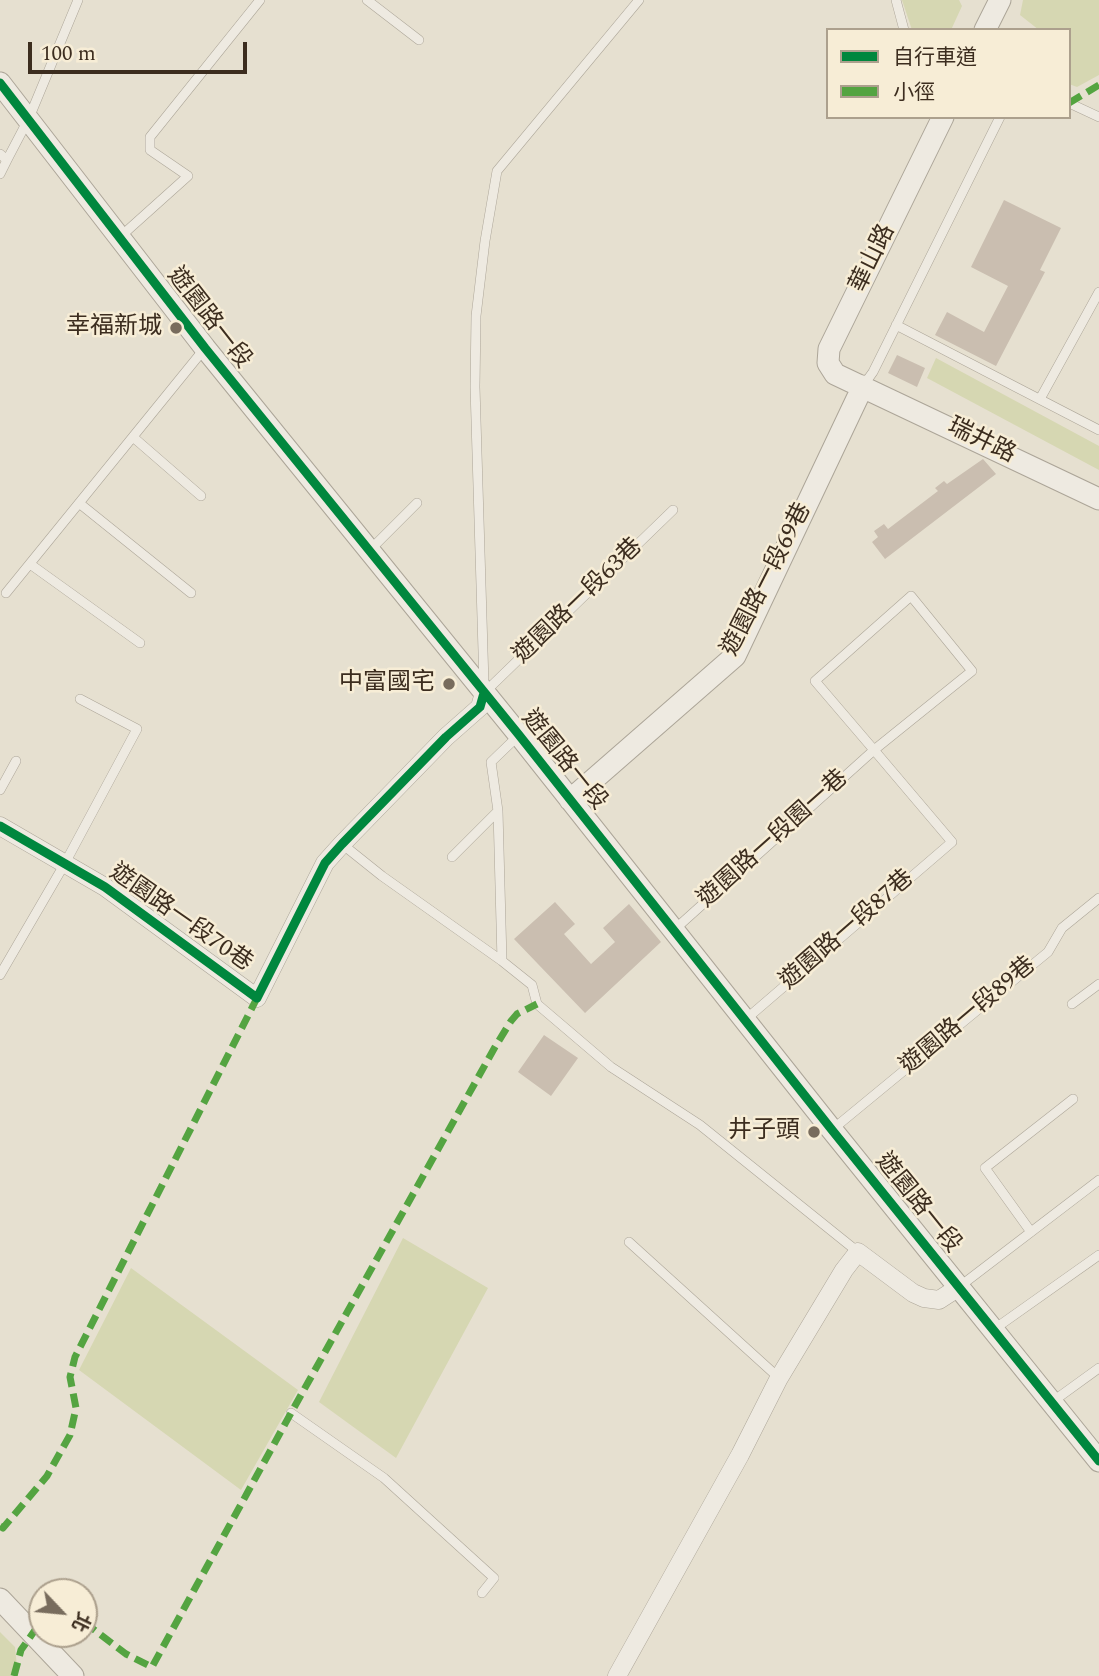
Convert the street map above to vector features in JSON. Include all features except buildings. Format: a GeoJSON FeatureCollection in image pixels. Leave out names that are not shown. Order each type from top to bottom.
{"type":"FeatureCollection","features":[{"type":"Feature","properties":{"kind":"street"},"geometry":{"type":"LineString","coordinates":[[986,28],[1000,0]]}},
{"type":"Feature","properties":{"kind":"street","name":"遊園路一段"},"geometry":{"type":"LineString","coordinates":[[0,83],[205,348],[519,735],[993,1330],[1096,1452]]}},
{"type":"Feature","properties":{"kind":"street","name":"華山路"},"geometry":{"type":"LineString","coordinates":[[863,386],[835,374],[828,363],[830,349],[936,123]]}},
{"type":"Feature","properties":{"kind":"street","name":"瑞井路"},"geometry":{"type":"LineString","coordinates":[[863,386],[1099,499]]}},
{"type":"Feature","properties":{"kind":"street","name":"遊園路一段69巷"},"geometry":{"type":"LineString","coordinates":[[570,800],[735,656],[863,386]]}},
{"type":"Feature","properties":{"kind":"street","name":"遊園路一段70巷"},"geometry":{"type":"LineString","coordinates":[[0,826],[104,887],[257,998],[325,863],[446,737],[481,707],[484,693]]}},
{"type":"Feature","properties":{"kind":"street"},"geometry":{"type":"LineString","coordinates":[[617,1676],[740,1455],[779,1378],[844,1270],[858,1252],[913,1293],[924,1298],[939,1300],[959,1287]]}},
{"type":"Feature","properties":{"kind":"street"},"geometry":{"type":"LineString","coordinates":[[0,1599],[74,1676]]}},
{"type":"Feature","properties":{"kind":"lane"},"geometry":{"type":"LineString","coordinates":[[0,174],[4,157],[29,118],[78,0]]}},
{"type":"Feature","properties":{"kind":"lane"},"geometry":{"type":"LineString","coordinates":[[120,237],[188,176],[150,150],[150,137],[260,0]]}},
{"type":"Feature","properties":{"kind":"lane"},"geometry":{"type":"LineString","coordinates":[[367,0],[419,40]]}},
{"type":"Feature","properties":{"kind":"lane"},"geometry":{"type":"LineString","coordinates":[[484,693],[475,387],[476,316],[496,171],[639,0]]}},
{"type":"Feature","properties":{"kind":"lane"},"geometry":{"type":"LineString","coordinates":[[896,0],[903,28]]}},
{"type":"Feature","properties":{"kind":"lane"},"geometry":{"type":"LineString","coordinates":[[1071,104],[1099,117]]}},
{"type":"Feature","properties":{"kind":"lane"},"geometry":{"type":"LineString","coordinates":[[863,386],[873,372],[999,119]]}},
{"type":"Feature","properties":{"kind":"lane"},"geometry":{"type":"LineString","coordinates":[[1040,399],[1099,292]]}},
{"type":"Feature","properties":{"kind":"lane"},"geometry":{"type":"LineString","coordinates":[[896,325],[1099,430]]}},
{"type":"Feature","properties":{"kind":"lane"},"geometry":{"type":"LineString","coordinates":[[6,593],[205,348]]}},
{"type":"Feature","properties":{"kind":"lane"},"geometry":{"type":"LineString","coordinates":[[133,437],[201,496]]}},
{"type":"Feature","properties":{"kind":"lane"},"geometry":{"type":"LineString","coordinates":[[79,503],[191,593]]}},
{"type":"Feature","properties":{"kind":"lane"},"geometry":{"type":"LineString","coordinates":[[370,550],[417,503]]}},
{"type":"Feature","properties":{"kind":"lane","name":"遊園路一段63巷"},"geometry":{"type":"LineString","coordinates":[[484,693],[673,510]]}},
{"type":"Feature","properties":{"kind":"lane"},"geometry":{"type":"LineString","coordinates":[[30,564],[140,643]]}},
{"type":"Feature","properties":{"kind":"lane","name":"遊園路一段園一巷"},"geometry":{"type":"LineString","coordinates":[[674,930],[874,750],[972,671],[911,596],[815,681],[874,750]]}},
{"type":"Feature","properties":{"kind":"lane"},"geometry":{"type":"LineString","coordinates":[[0,975],[64,865],[137,729],[80,699]]}},
{"type":"Feature","properties":{"kind":"lane"},"geometry":{"type":"LineString","coordinates":[[502,961],[498,811],[491,762],[519,735]]}},
{"type":"Feature","properties":{"kind":"lane","name":"遊園路一段87巷"},"geometry":{"type":"LineString","coordinates":[[745,1020],[952,842],[874,750]]}},
{"type":"Feature","properties":{"kind":"lane"},"geometry":{"type":"LineString","coordinates":[[0,790],[16,761]]}},
{"type":"Feature","properties":{"kind":"lane"},"geometry":{"type":"LineString","coordinates":[[452,857],[498,811]]}},
{"type":"Feature","properties":{"kind":"lane"},"geometry":{"type":"LineString","coordinates":[[342,844],[532,985],[537,1004],[611,1067],[700,1125],[858,1252]]}},
{"type":"Feature","properties":{"kind":"lane","name":"遊園路一段89巷"},"geometry":{"type":"LineString","coordinates":[[832,1130],[1048,952],[1062,928],[1099,898]]}},
{"type":"Feature","properties":{"kind":"lane"},"geometry":{"type":"LineString","coordinates":[[1072,1004],[1099,984]]}},
{"type":"Feature","properties":{"kind":"lane"},"geometry":{"type":"LineString","coordinates":[[1031,1232],[985,1168],[1073,1099]]}},
{"type":"Feature","properties":{"kind":"lane"},"geometry":{"type":"LineString","coordinates":[[959,1287],[1099,1180]]}},
{"type":"Feature","properties":{"kind":"lane"},"geometry":{"type":"LineString","coordinates":[[629,1242],[779,1378]]}},
{"type":"Feature","properties":{"kind":"lane"},"geometry":{"type":"LineString","coordinates":[[993,1330],[1099,1255]]}},
{"type":"Feature","properties":{"kind":"lane"},"geometry":{"type":"LineString","coordinates":[[1052,1402],[1099,1367]]}},
{"type":"Feature","properties":{"kind":"lane"},"geometry":{"type":"LineString","coordinates":[[291,1413],[384,1478],[494,1578],[482,1593]]}},
{"type":"Feature","properties":{"kind":"green space"},"geometry":{"type":"Polygon","coordinates":[[[902,0],[959,0],[962,6],[952,28],[911,28],[902,0]]]}},
{"type":"Feature","properties":{"kind":"green space"},"geometry":{"type":"Polygon","coordinates":[[[1023,0],[1099,0],[1099,75],[1077,87],[1071,85],[1071,28],[1036,28],[1020,15],[1023,0]]]}},
{"type":"Feature","properties":{"kind":"green space"},"geometry":{"type":"Polygon","coordinates":[[[936,358],[1099,446],[1099,470],[927,378],[936,358]]]}},
{"type":"Feature","properties":{"kind":"green space"},"geometry":{"type":"Polygon","coordinates":[[[403,1238],[488,1288],[396,1458],[319,1402],[403,1238]]]}},
{"type":"Feature","properties":{"kind":"green space"},"geometry":{"type":"Polygon","coordinates":[[[131,1268],[298,1390],[241,1490],[79,1370],[131,1268]]]}},
{"type":"Feature","properties":{"kind":"green space"},"geometry":{"type":"Polygon","coordinates":[[[0,1632],[15,1647],[18,1676],[0,1676],[0,1632]]]}},
{"type":"Feature","properties":{"kind":"marked path"},"geometry":{"type":"LineString","coordinates":[[1071,102],[1099,85]]}},
{"type":"Feature","properties":{"kind":"marked path"},"geometry":{"type":"LineString","coordinates":[[0,1526],[3,1528],[47,1476],[70,1435],[76,1408],[70,1377],[75,1357],[257,998]]}},
{"type":"Feature","properties":{"kind":"marked path"},"geometry":{"type":"LineString","coordinates":[[98,1633],[126,1654],[152,1667],[495,1047],[517,1014],[537,1004]]}},
{"type":"Feature","properties":{"kind":"marked path"},"geometry":{"type":"LineString","coordinates":[[14,1676],[21,1650],[28,1640]]}},
{"type":"Feature","properties":{"kind":"cycle path"},"geometry":{"type":"LineString","coordinates":[[0,83],[205,348],[519,735],[1099,1461]]}},
{"type":"Feature","properties":{"kind":"cycle path"},"geometry":{"type":"LineString","coordinates":[[0,826],[105,887],[257,998],[325,863],[446,737],[480,707],[484,693]]}},
{"type":"Feature","properties":{"kind":"place","name":"幸福新城"},"geometry":{"type":"Point","coordinates":[176,328]}},
{"type":"Feature","properties":{"kind":"place","name":"中富國宅"},"geometry":{"type":"Point","coordinates":[449,684]}},
{"type":"Feature","properties":{"kind":"place","name":"井子頭"},"geometry":{"type":"Point","coordinates":[814,1132]}}]}
